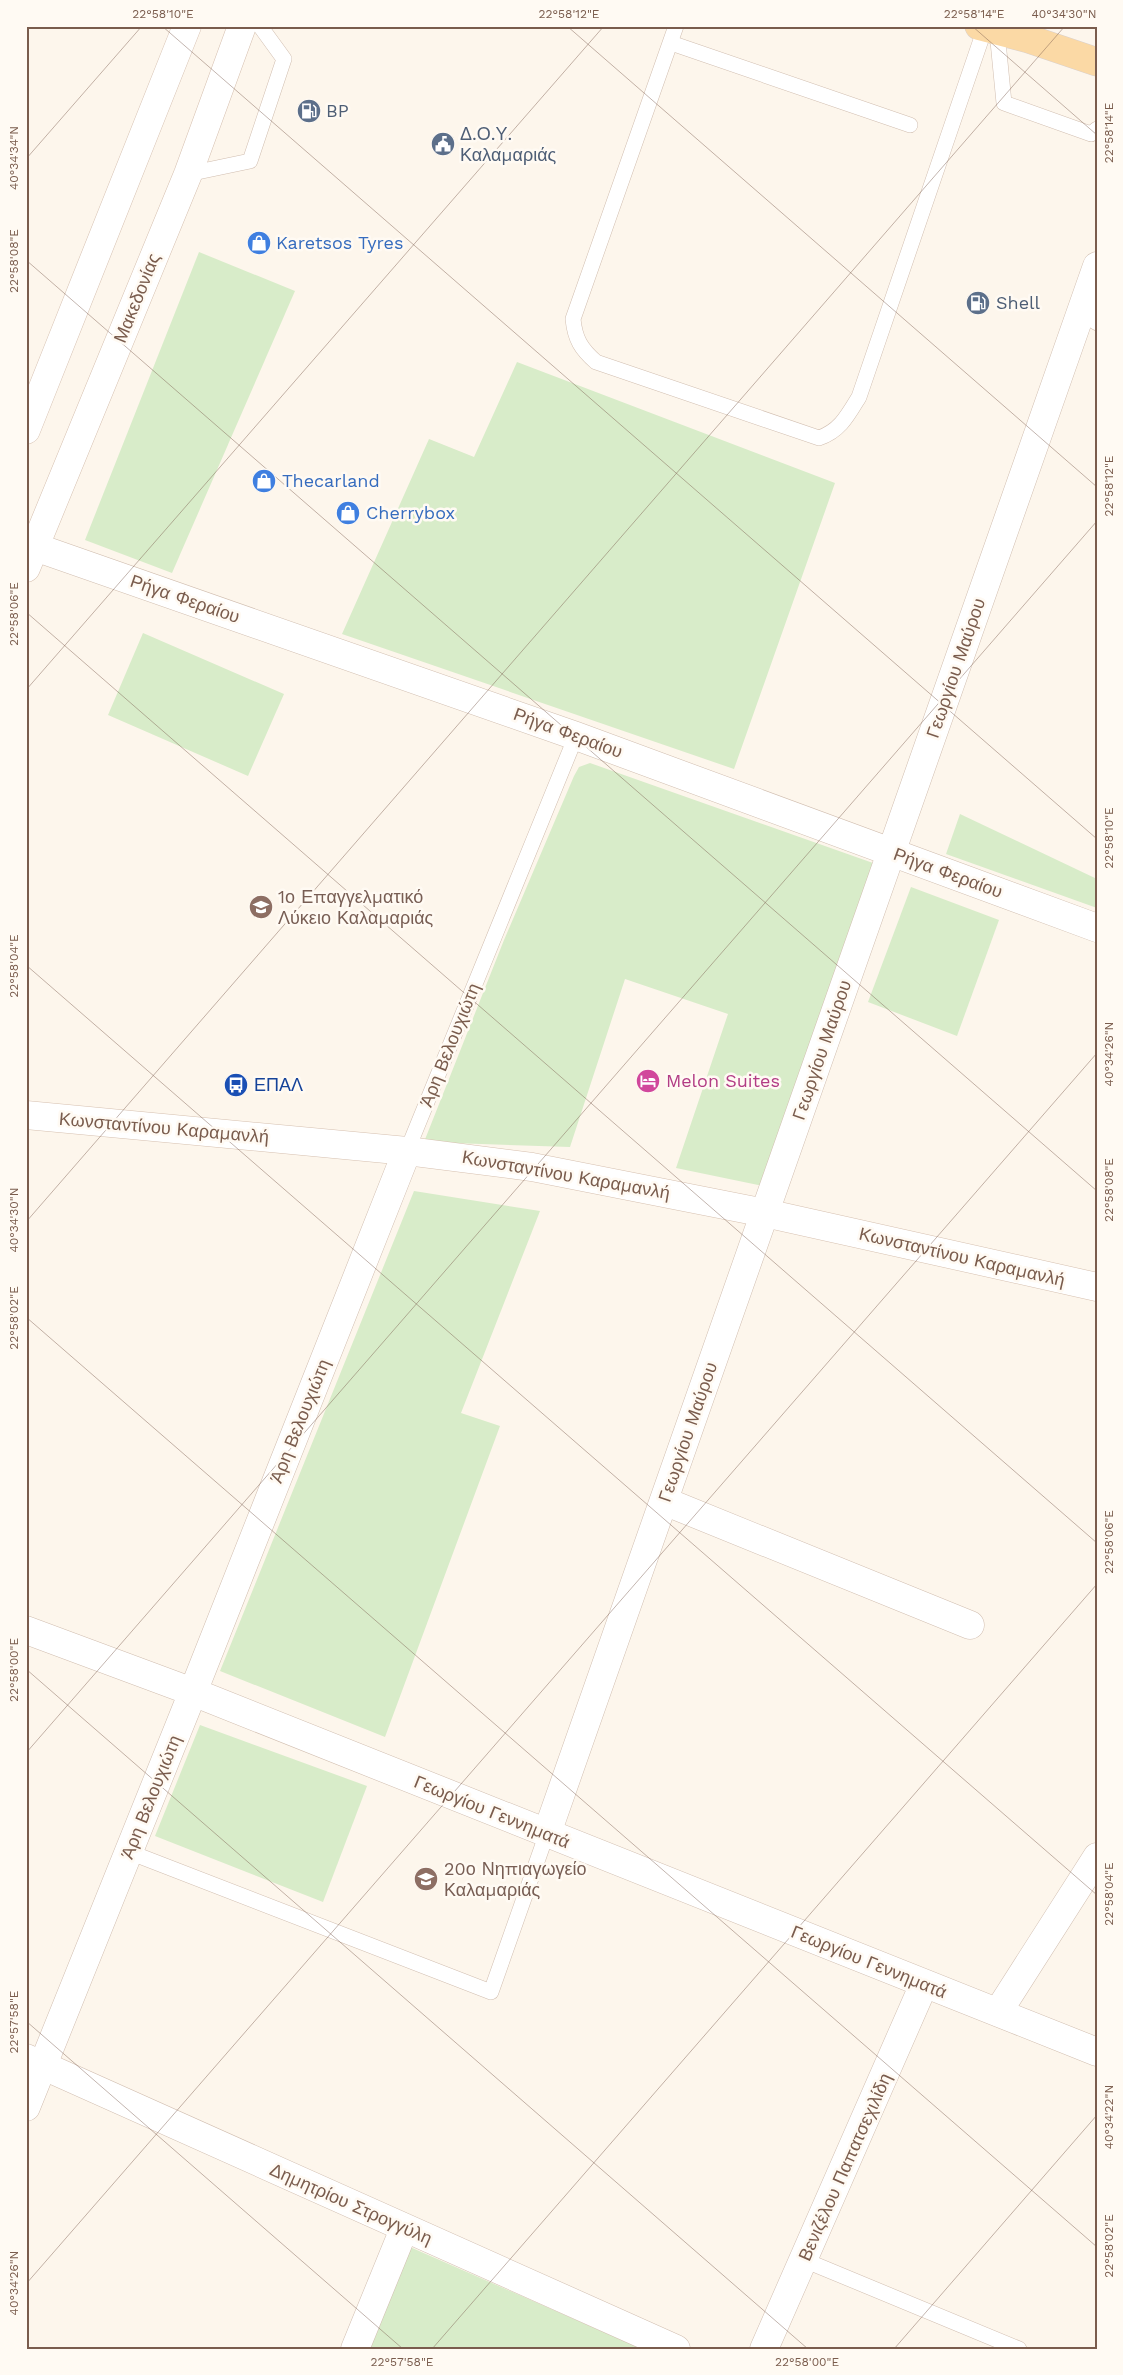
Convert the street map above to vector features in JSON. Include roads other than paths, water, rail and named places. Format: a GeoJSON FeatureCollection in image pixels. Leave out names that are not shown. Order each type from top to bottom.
{"type":"FeatureCollection","features":[{"type":"Feature","properties":{"kind":"main road"},"geometry":{"type":"LineString","coordinates":[[991,28],[1097,62]]}},
{"type":"Feature","properties":{"kind":"street"},"geometry":{"type":"LineString","coordinates":[[26,430],[187,26]]}},
{"type":"Feature","properties":{"kind":"street","name":"Μακεδονίας"},"geometry":{"type":"LineString","coordinates":[[31,557],[188,174],[242,26]]}},
{"type":"Feature","properties":{"kind":"street","name":"Γεωργίου Μαύρου"},"geometry":{"type":"LineString","coordinates":[[547,1834],[891,852],[1089,318],[1097,266]]}},
{"type":"Feature","properties":{"kind":"street","name":"Ρήγα Φεραίου"},"geometry":{"type":"LineString","coordinates":[[31,557],[576,736],[1097,928]]}},
{"type":"Feature","properties":{"kind":"street","name":"Κωνσταντίνου Καραμανλή"},"geometry":{"type":"LineString","coordinates":[[26,1115],[407,1150],[542,1168],[766,1213],[1097,1287]]}},
{"type":"Feature","properties":{"kind":"street","name":"Άρη Βελουχιώτη"},"geometry":{"type":"LineString","coordinates":[[26,2107],[35,2062],[129,1852],[407,1150]]}},
{"type":"Feature","properties":{"kind":"street"},"geometry":{"type":"LineString","coordinates":[[664,1501],[970,1625]]}},
{"type":"Feature","properties":{"kind":"street","name":"Γεωργίου Γεννηματά"},"geometry":{"type":"LineString","coordinates":[[26,1630],[193,1692],[1097,2052]]}},
{"type":"Feature","properties":{"kind":"street"},"geometry":{"type":"LineString","coordinates":[[998,2012],[1097,1857]]}},
{"type":"Feature","properties":{"kind":"street","name":"Βενιζέλου Παπατσεχιλίδη"},"geometry":{"type":"LineString","coordinates":[[764,2349],[924,1984]]}},
{"type":"Feature","properties":{"kind":"street","name":"Δημητρίου Στρογγύλη"},"geometry":{"type":"LineString","coordinates":[[35,2062],[404,2229],[676,2349]]}},
{"type":"Feature","properties":{"kind":"street"},"geometry":{"type":"LineString","coordinates":[[355,2349],[404,2229]]}},
{"type":"Feature","properties":{"kind":"lane"},"geometry":{"type":"LineString","coordinates":[[188,174],[250,161],[284,59],[260,26]]}},
{"type":"Feature","properties":{"kind":"lane"},"geometry":{"type":"LineString","coordinates":[[676,26],[573,319],[574,333],[581,350],[596,362],[820,438],[833,433],[847,417],[859,397],[991,28]]}},
{"type":"Feature","properties":{"kind":"lane"},"geometry":{"type":"LineString","coordinates":[[991,28],[1004,102],[1091,134],[1097,129]]}},
{"type":"Feature","properties":{"kind":"lane"},"geometry":{"type":"LineString","coordinates":[[671,43],[910,125]]}},
{"type":"Feature","properties":{"kind":"lane","name":"Άρη Βελουχιώτη"},"geometry":{"type":"LineString","coordinates":[[407,1150],[576,736]]}},
{"type":"Feature","properties":{"kind":"lane"},"geometry":{"type":"LineString","coordinates":[[129,1852],[491,1992],[547,1834]]}},
{"type":"Feature","properties":{"kind":"lane"},"geometry":{"type":"LineString","coordinates":[[804,2260],[1019,2349]]}},
{"type":"Feature","properties":{"kind":"place","name":"BP"},"geometry":{"type":"Point","coordinates":[309,111]}},
{"type":"Feature","properties":{"kind":"place","name":"Δ.Ο.Υ. Καλαμαριάς"},"geometry":{"type":"Point","coordinates":[443,144]}},
{"type":"Feature","properties":{"kind":"place","name":"Karetsos Tyres"},"geometry":{"type":"Point","coordinates":[259,243]}},
{"type":"Feature","properties":{"kind":"place","name":"Shell"},"geometry":{"type":"Point","coordinates":[978,303]}},
{"type":"Feature","properties":{"kind":"place","name":"Thecarland"},"geometry":{"type":"Point","coordinates":[264,481]}},
{"type":"Feature","properties":{"kind":"place","name":"Cherrybox"},"geometry":{"type":"Point","coordinates":[348,513]}},
{"type":"Feature","properties":{"kind":"place","name":"1ο Επαγγελματικό Λύκειο Καλαμαριάς"},"geometry":{"type":"Point","coordinates":[261,907]}},
{"type":"Feature","properties":{"kind":"place","name":"Melon Suites"},"geometry":{"type":"Point","coordinates":[648,1081]}},
{"type":"Feature","properties":{"kind":"place","name":"ΕΠΑΛ"},"geometry":{"type":"Point","coordinates":[236,1085]}},
{"type":"Feature","properties":{"kind":"place","name":"20ο Νηπιαγωγείο Καλαμαριάς"},"geometry":{"type":"Point","coordinates":[426,1879]}}]}
